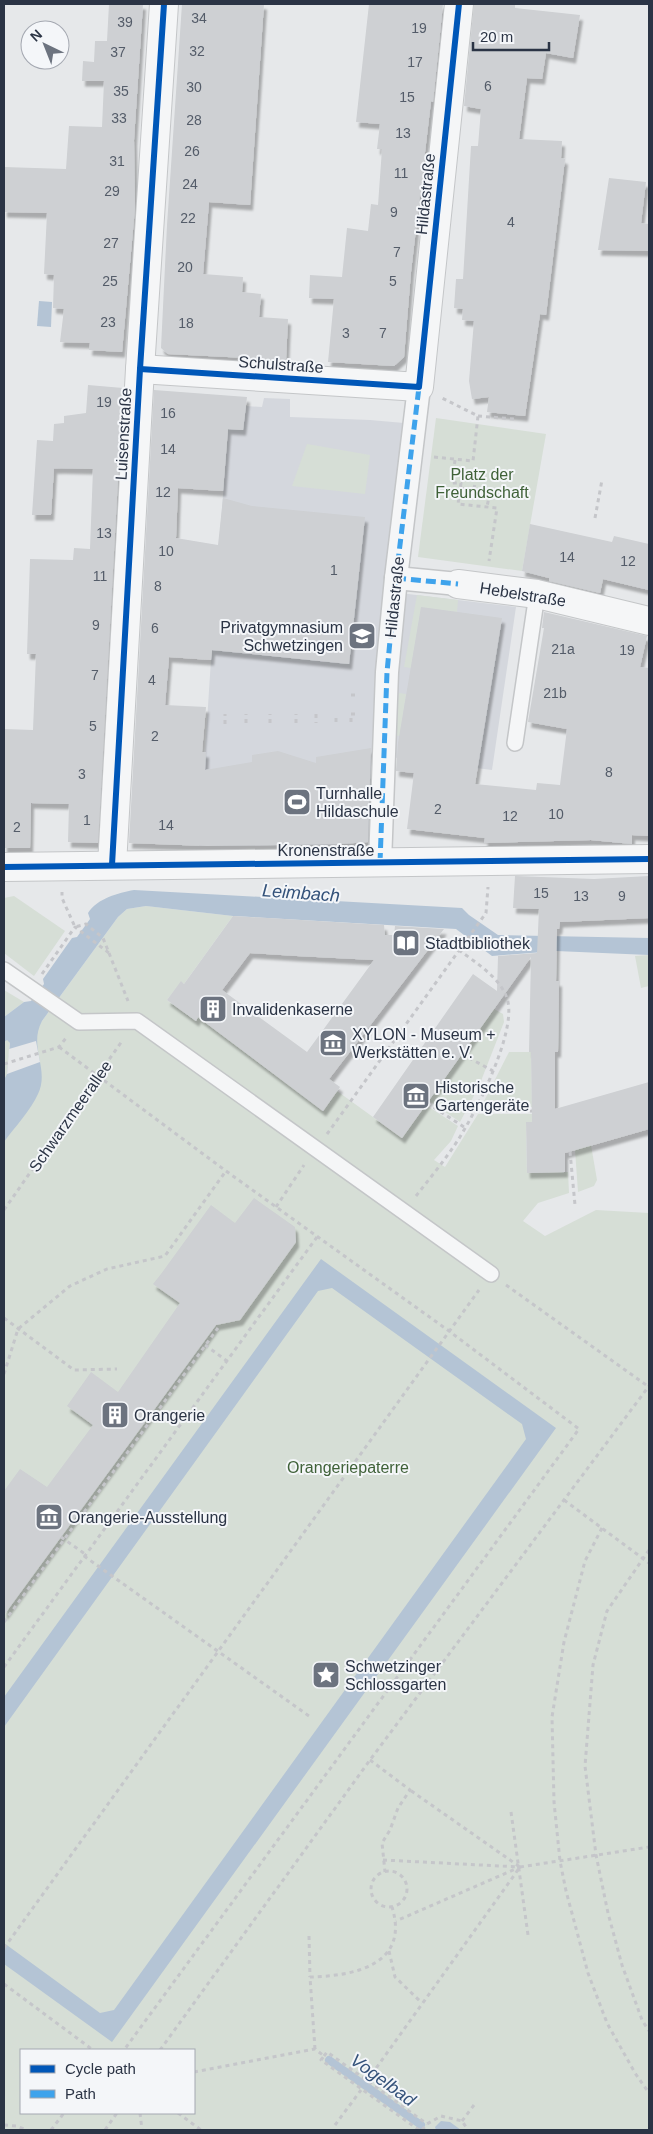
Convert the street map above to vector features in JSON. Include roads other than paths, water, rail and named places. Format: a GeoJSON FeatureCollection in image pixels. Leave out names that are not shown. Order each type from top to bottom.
{"type":"FeatureCollection","features":[{"type":"Feature","properties":{"kind":"street","name":"Luisenstraße"},"geometry":{"type":"LineString","coordinates":[[112,865],[140,369],[164,4]]}},
{"type":"Feature","properties":{"kind":"street","name":"Hildastraße"},"geometry":{"type":"LineString","coordinates":[[380,863],[387,672],[459,4]]}},
{"type":"Feature","properties":{"kind":"street","name":"Schulstraße"},"geometry":{"type":"LineString","coordinates":[[140,369],[419,387]]}},
{"type":"Feature","properties":{"kind":"street","name":"Hebelstraße"},"geometry":{"type":"LineString","coordinates":[[396,578],[537,594],[649,621]]}},
{"type":"Feature","properties":{"kind":"street","name":"Kronenstraße"},"geometry":{"type":"LineString","coordinates":[[4,867],[649,859]]}},
{"type":"Feature","properties":{"kind":"lane"},"geometry":{"type":"LineString","coordinates":[[515,743],[537,594]]}},
{"type":"Feature","properties":{"kind":"lane"},"geometry":{"type":"LineString","coordinates":[[4,970],[79,1022],[136,1021],[491,1274]]}},
{"type":"Feature","properties":{"kind":"water"},"geometry":{"type":"Polygon","coordinates":[[[39,301],[52,302],[51,327],[37,326],[39,301]]]}},
{"type":"Feature","properties":{"kind":"water"},"geometry":{"type":"Polygon","coordinates":[[[134,890],[462,908],[498,935],[649,938],[649,955],[556,951],[492,956],[456,929],[233,916],[146,906],[127,909],[118,917],[42,1021],[37,1040],[42,1076],[41,1085],[31,1106],[4,1142],[4,1080],[7,1074],[10,1043],[7,1040],[4,1042],[4,1017],[24,1002],[31,1001],[44,984],[43,979],[72,938],[77,937],[90,919],[88,913],[92,908],[109,897],[134,890]]]}},
{"type":"Feature","properties":{"kind":"water"},"geometry":{"type":"Polygon","coordinates":[[[321,1259],[556,1428],[112,2042],[4,1964],[4,1943],[100,2013],[114,2010],[526,1439],[522,1424],[332,1288],[318,1291],[4,1727],[4,1697],[321,1259]]]}},
{"type":"Feature","properties":{"kind":"water"},"geometry":{"type":"Polygon","coordinates":[[[441,2121],[450,2122],[461,2130],[436,2130],[435,2127],[441,2121]]]}},
{"type":"Feature","properties":{"kind":"waterway","name":"Vogelbad"},"geometry":{"type":"LineString","coordinates":[[329,2060],[421,2125]]}},
{"type":"Feature","properties":{"kind":"place","name":"Privatgymnasium Schwetzingen"},"geometry":{"type":"Point","coordinates":[362,636]}},
{"type":"Feature","properties":{"kind":"place","name":"Turnhalle Hildaschule"},"geometry":{"type":"Point","coordinates":[297,802]}},
{"type":"Feature","properties":{"kind":"place","name":"Stadtbibliothek"},"geometry":{"type":"Point","coordinates":[406,943]}},
{"type":"Feature","properties":{"kind":"place","name":"Invalidenkaserne"},"geometry":{"type":"Point","coordinates":[213,1009]}},
{"type":"Feature","properties":{"kind":"place","name":"XYLON - Museum + Werkstätten e. V."},"geometry":{"type":"Point","coordinates":[333,1043]}},
{"type":"Feature","properties":{"kind":"place","name":"Historische Gartengeräte"},"geometry":{"type":"Point","coordinates":[416,1096]}},
{"type":"Feature","properties":{"kind":"place","name":"Orangerie"},"geometry":{"type":"Point","coordinates":[115,1415]}},
{"type":"Feature","properties":{"kind":"place","name":"Orangerie-Ausstellung"},"geometry":{"type":"Point","coordinates":[49,1517]}},
{"type":"Feature","properties":{"kind":"place","name":"Schwetzinger Schlossgarten"},"geometry":{"type":"Point","coordinates":[326,1675]}},
{"type":"Feature","properties":{"kind":"park label","name":"Platz der Freundschaft"},"geometry":{"type":"Point","coordinates":[482,483]}},
{"type":"Feature","properties":{"kind":"park label","name":"Orangeriepaterre"},"geometry":{"type":"Point","coordinates":[348,1467]}},
{"type":"Feature","properties":{"kind":"water label","name":"Leimbach"},"geometry":{"type":"Point","coordinates":[301,893]}}]}
